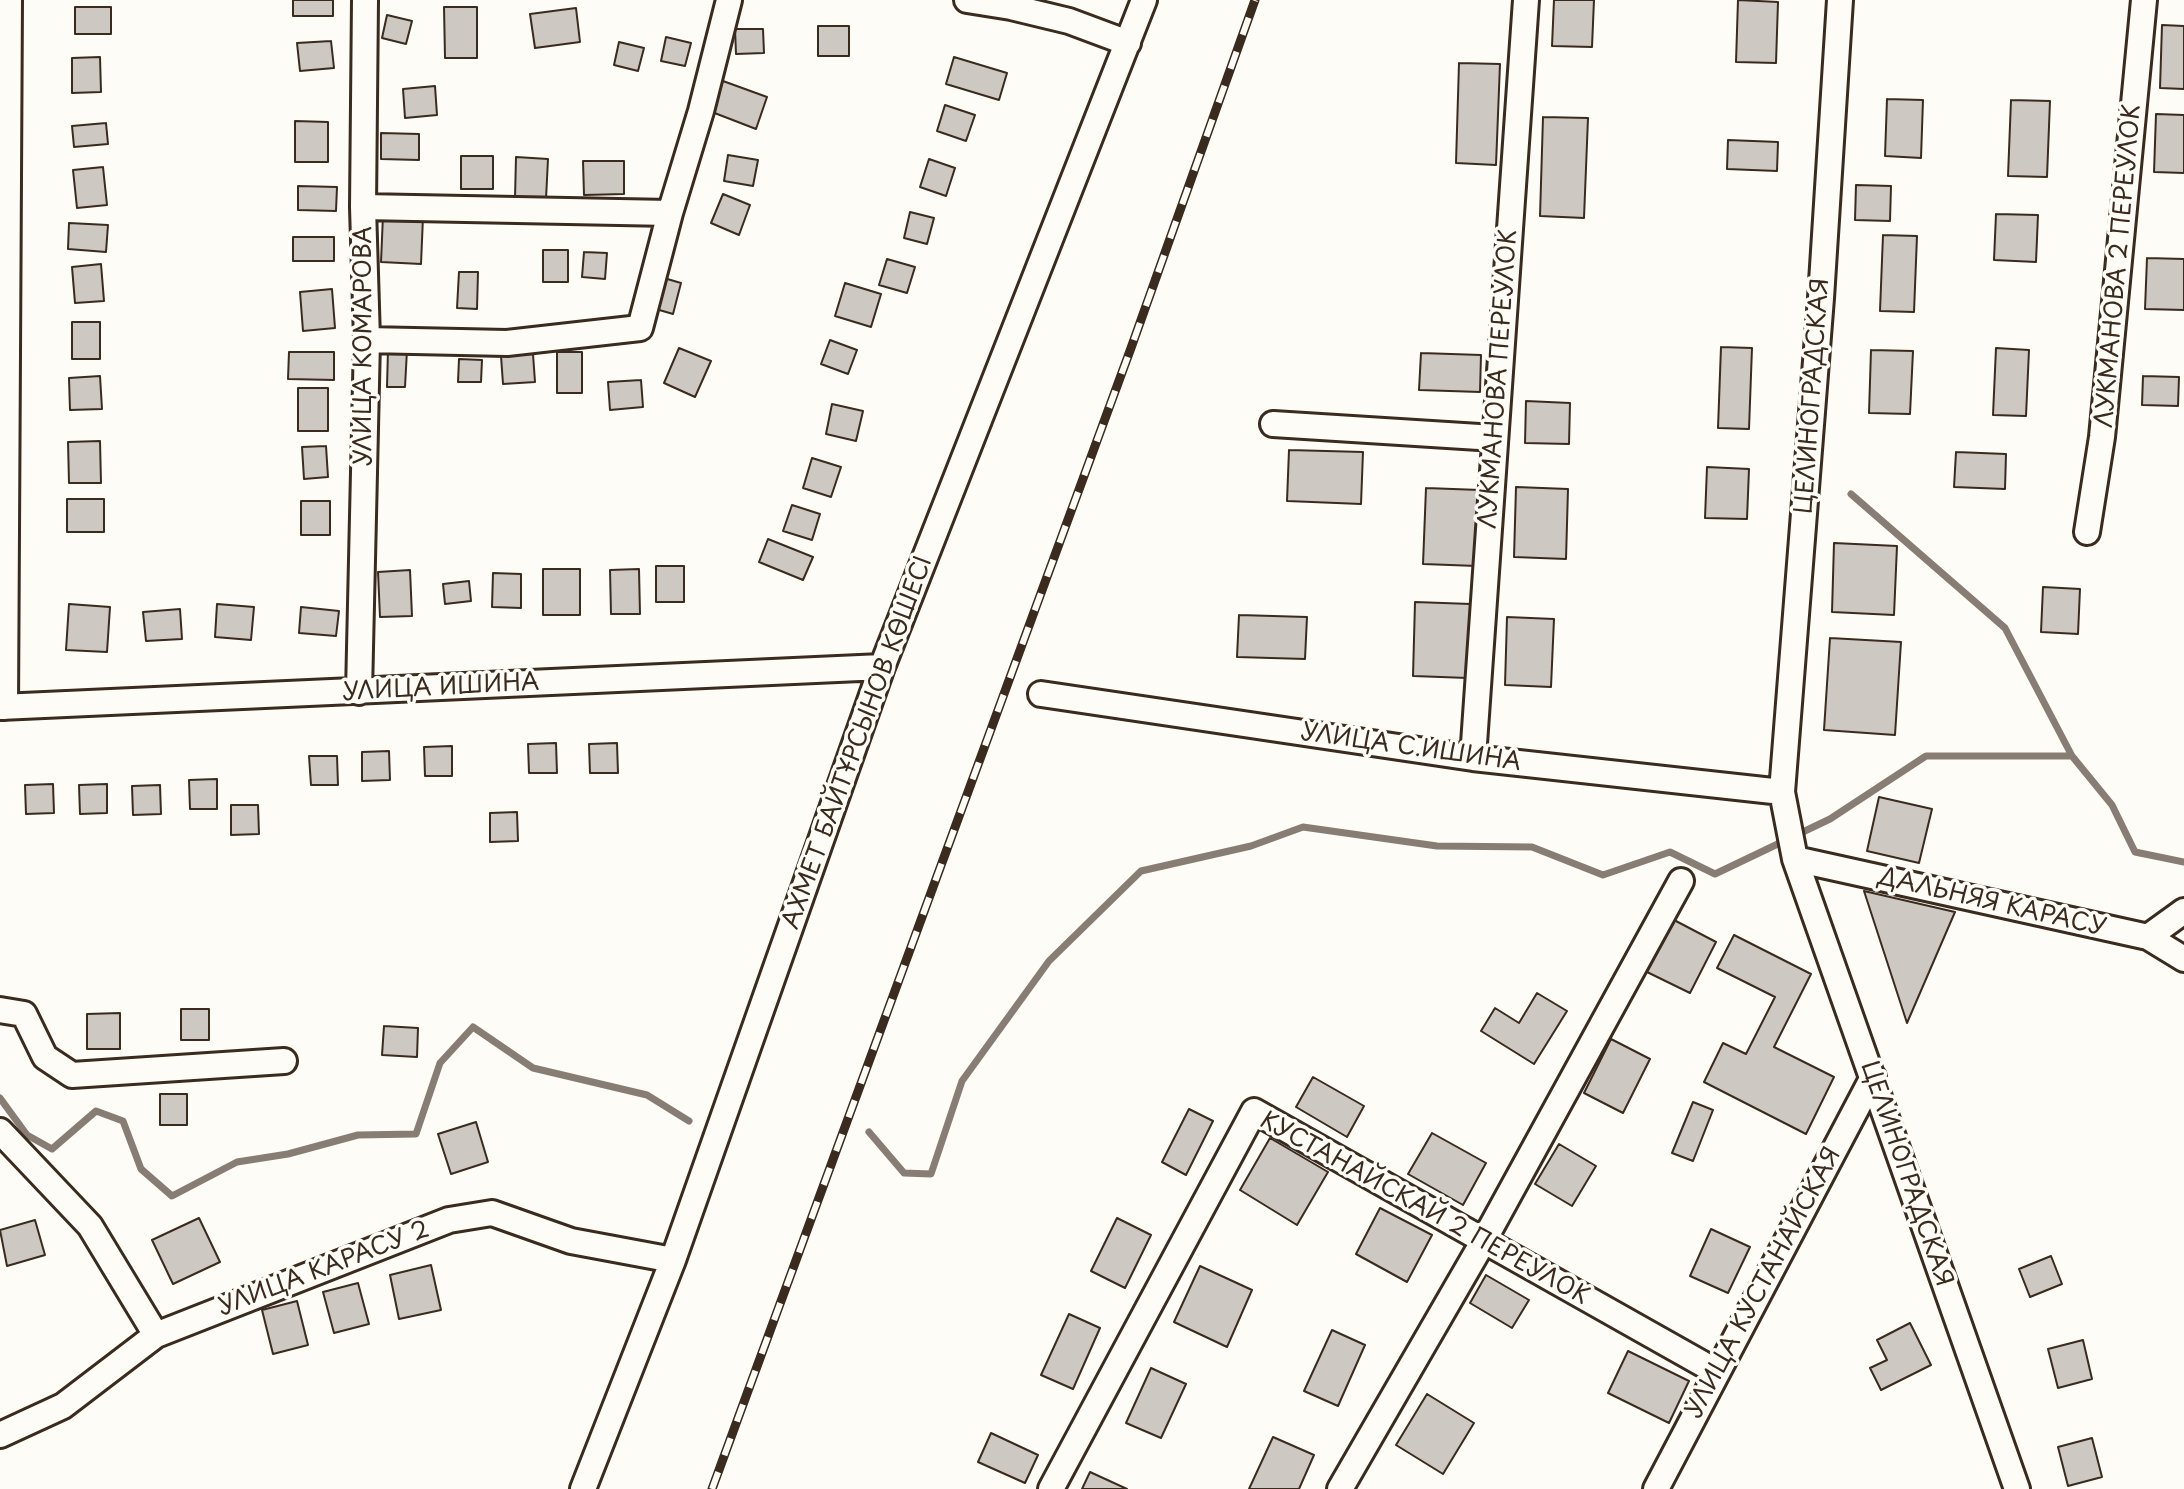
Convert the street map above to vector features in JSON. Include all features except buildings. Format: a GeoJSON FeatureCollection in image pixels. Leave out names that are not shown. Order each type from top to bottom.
{"type":"FeatureCollection","features":[{"type":"Feature","properties":{"kind":"street"},"geometry":{"type":"LineString","coordinates":[[2,707],[9,0]]}},
{"type":"Feature","properties":{"kind":"street","name":"УЛИЦА КОМАРОВА"},"geometry":{"type":"LineString","coordinates":[[359,692],[367,340],[363,207],[365,0]]}},
{"type":"Feature","properties":{"kind":"street"},"geometry":{"type":"LineString","coordinates":[[367,340],[507,343],[640,328],[729,0]]}},
{"type":"Feature","properties":{"kind":"street"},"geometry":{"type":"LineString","coordinates":[[967,0],[1069,21],[1128,43]]}},
{"type":"Feature","properties":{"kind":"street","name":"АХМЕТ БАЙТҰРСЫНОВ КӨШЕСІ"},"geometry":{"type":"LineString","coordinates":[[583,1489],[673,1260],[882,667],[1144,0]]}},
{"type":"Feature","properties":{"kind":"street","name":"ЛУКМАНОВА ПЕРЕУЛОК"},"geometry":{"type":"LineString","coordinates":[[1473,758],[1526,0]]}},
{"type":"Feature","properties":{"kind":"street","name":"ЦЕЛИНОГРАДСКАЯ"},"geometry":{"type":"LineString","coordinates":[[1840,0],[1821,298],[1782,792],[1795,859],[2017,1489]]}},
{"type":"Feature","properties":{"kind":"street","name":"ЛУКМАНОВА 2 ПЕРЕУЛОК"},"geometry":{"type":"LineString","coordinates":[[2087,532],[2102,437],[2144,0]]}},
{"type":"Feature","properties":{"kind":"street"},"geometry":{"type":"LineString","coordinates":[[363,207],[670,213]]}},
{"type":"Feature","properties":{"kind":"street"},"geometry":{"type":"LineString","coordinates":[[1273,424],[1495,438]]}},
{"type":"Feature","properties":{"kind":"street","name":"УЛИЦА ИШИНА"},"geometry":{"type":"LineString","coordinates":[[2,707],[882,667]]}},
{"type":"Feature","properties":{"kind":"street","name":"УЛИЦА С.ИШИНА"},"geometry":{"type":"LineString","coordinates":[[1041,694],[1473,758],[1782,792]]}},
{"type":"Feature","properties":{"kind":"street","name":"ДАЛЬНЯЯ КАРАСУ"},"geometry":{"type":"LineString","coordinates":[[1795,859],[2148,937],[2184,959]]}},
{"type":"Feature","properties":{"kind":"street"},"geometry":{"type":"LineString","coordinates":[[1340,1489],[1483,1242],[1681,881]]}},
{"type":"Feature","properties":{"kind":"street"},"geometry":{"type":"LineString","coordinates":[[2148,937],[2184,911]]}},
{"type":"Feature","properties":{"kind":"street"},"geometry":{"type":"LineString","coordinates":[[2,1010],[24,1014],[45,1057],[72,1075],[284,1061]]}},
{"type":"Feature","properties":{"kind":"street","name":"УЛИЦА КУСТАНАЙСКАЯ"},"geometry":{"type":"LineString","coordinates":[[1656,1489],[1873,1077]]}},
{"type":"Feature","properties":{"kind":"street","name":"КУСТАНАЙСКАЙ 2 ПЕРЕУЛОК"},"geometry":{"type":"LineString","coordinates":[[1051,1489],[1254,1111],[1717,1372]]}},
{"type":"Feature","properties":{"kind":"street"},"geometry":{"type":"LineString","coordinates":[[0,1131],[90,1226],[156,1335]]}},
{"type":"Feature","properties":{"kind":"street","name":"УЛИЦА КАРАСУ 2"},"geometry":{"type":"LineString","coordinates":[[0,1435],[63,1406],[156,1335],[449,1220],[492,1213],[571,1241],[673,1260]]}},
{"type":"Feature","properties":{"kind":"waterway"},"geometry":{"type":"LineString","coordinates":[[1851,494],[2005,628],[2072,756]]}},
{"type":"Feature","properties":{"kind":"waterway"},"geometry":{"type":"LineString","coordinates":[[869,1132],[904,1173],[931,1174],[962,1081],[1049,961],[1141,871],[1251,846],[1303,827],[1437,846],[1532,847],[1603,875],[1670,852],[1715,874],[1830,819],[1926,756],[2072,756],[2112,805],[2135,852],[2184,862]]}},
{"type":"Feature","properties":{"kind":"waterway"},"geometry":{"type":"LineString","coordinates":[[0,1098],[27,1135],[52,1149],[96,1111],[123,1121],[141,1169],[172,1196],[237,1162],[288,1154],[358,1135],[416,1134],[440,1063],[473,1027],[533,1068],[647,1095],[689,1121]]}},
{"type":"Feature","properties":{"kind":"railway"},"geometry":{"type":"LineString","coordinates":[[712,1489],[1131,348],[1255,0]]}}]}
